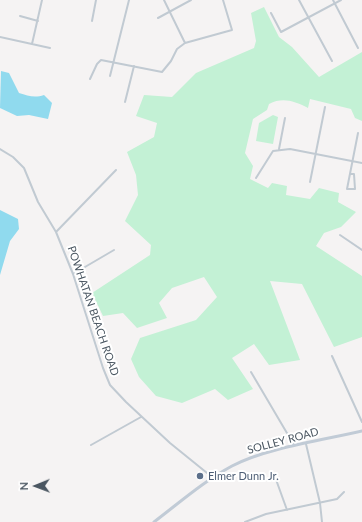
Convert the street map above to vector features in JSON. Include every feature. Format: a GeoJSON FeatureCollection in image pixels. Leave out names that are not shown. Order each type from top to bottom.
{"type":"FeatureCollection","features":[{"type":"Feature","properties":{"kind":"main road","name":"SOLLEY ROAD"},"geometry":{"type":"LineString","coordinates":[[154,522],[213,478],[241,462],[294,446],[362,431]]}},
{"type":"Feature","properties":{"kind":"street"},"geometry":{"type":"LineString","coordinates":[[32,44],[42,0]]}},
{"type":"Feature","properties":{"kind":"street"},"geometry":{"type":"LineString","coordinates":[[92,22],[96,0]]}},
{"type":"Feature","properties":{"kind":"street"},"geometry":{"type":"LineString","coordinates":[[110,76],[128,0]]}},
{"type":"Feature","properties":{"kind":"street"},"geometry":{"type":"LineString","coordinates":[[164,0],[185,44]]}},
{"type":"Feature","properties":{"kind":"street"},"geometry":{"type":"LineString","coordinates":[[158,18],[192,0]]}},
{"type":"Feature","properties":{"kind":"street"},"geometry":{"type":"LineString","coordinates":[[90,79],[97,64],[102,60],[162,72],[171,62],[177,50],[185,44],[232,30],[223,0]]}},
{"type":"Feature","properties":{"kind":"street"},"geometry":{"type":"LineString","coordinates":[[300,0],[332,61]]}},
{"type":"Feature","properties":{"kind":"street"},"geometry":{"type":"LineString","coordinates":[[271,13],[281,32],[334,1],[341,0]]}},
{"type":"Feature","properties":{"kind":"street"},"geometry":{"type":"LineString","coordinates":[[334,1],[358,48]]}},
{"type":"Feature","properties":{"kind":"street"},"geometry":{"type":"LineString","coordinates":[[20,16],[38,21]]}},
{"type":"Feature","properties":{"kind":"street"},"geometry":{"type":"LineString","coordinates":[[0,37],[50,48]]}},
{"type":"Feature","properties":{"kind":"street"},"geometry":{"type":"LineString","coordinates":[[125,102],[134,66]]}},
{"type":"Feature","properties":{"kind":"street"},"geometry":{"type":"LineString","coordinates":[[310,182],[325,107]]}},
{"type":"Feature","properties":{"kind":"street"},"geometry":{"type":"LineString","coordinates":[[280,149],[285,118]]}},
{"type":"Feature","properties":{"kind":"street"},"geometry":{"type":"LineString","coordinates":[[350,174],[354,174],[355,189],[347,189],[358,133]]}},
{"type":"Feature","properties":{"kind":"street","name":"POWHATAN BEACH ROAD"},"geometry":{"type":"LineString","coordinates":[[0,149],[24,168],[38,202],[56,232],[73,274],[107,380],[114,390],[141,417],[213,478]]}},
{"type":"Feature","properties":{"kind":"street"},"geometry":{"type":"LineString","coordinates":[[256,178],[273,151],[280,149],[290,149],[362,163]]}},
{"type":"Feature","properties":{"kind":"street"},"geometry":{"type":"LineString","coordinates":[[56,232],[116,170]]}},
{"type":"Feature","properties":{"kind":"street"},"geometry":{"type":"LineString","coordinates":[[340,236],[362,250]]}},
{"type":"Feature","properties":{"kind":"street"},"geometry":{"type":"LineString","coordinates":[[359,248],[362,243]]}},
{"type":"Feature","properties":{"kind":"street"},"geometry":{"type":"LineString","coordinates":[[73,274],[114,250]]}},
{"type":"Feature","properties":{"kind":"street"},"geometry":{"type":"LineString","coordinates":[[332,356],[362,422]]}},
{"type":"Feature","properties":{"kind":"street"},"geometry":{"type":"LineString","coordinates":[[251,372],[294,446]]}},
{"type":"Feature","properties":{"kind":"street"},"geometry":{"type":"LineString","coordinates":[[91,445],[141,417]]}},
{"type":"Feature","properties":{"kind":"street"},"geometry":{"type":"LineString","coordinates":[[306,444],[320,503],[322,522]]}},
{"type":"Feature","properties":{"kind":"street"},"geometry":{"type":"LineString","coordinates":[[274,474],[287,510]]}},
{"type":"Feature","properties":{"kind":"street"},"geometry":{"type":"LineString","coordinates":[[245,522],[266,514],[337,498],[344,492]]}},
{"type":"Feature","properties":{"kind":"green space"},"geometry":{"type":"Polygon","coordinates":[[[264,7],[279,37],[292,47],[319,77],[362,52],[362,121],[355,118],[351,109],[310,99],[308,108],[298,103],[284,100],[274,102],[269,104],[267,110],[253,119],[245,153],[253,166],[250,179],[268,188],[272,183],[287,186],[286,195],[310,199],[319,188],[339,193],[338,202],[356,212],[341,227],[324,233],[316,246],[362,276],[362,337],[334,347],[302,284],[270,281],[300,360],[269,365],[254,344],[232,358],[253,389],[228,400],[215,389],[182,403],[156,396],[139,377],[131,359],[140,338],[196,320],[217,297],[204,277],[172,288],[159,303],[167,318],[137,328],[123,313],[103,316],[92,293],[150,255],[151,245],[125,221],[138,195],[136,175],[127,152],[154,137],[157,123],[136,116],[144,95],[172,97],[196,73],[254,48],[256,41],[251,13],[264,7]]]}},
{"type":"Feature","properties":{"kind":"green space"},"geometry":{"type":"Polygon","coordinates":[[[273,115],[278,117],[273,144],[256,141],[259,123],[273,115]]]}},
{"type":"Feature","properties":{"kind":"water"},"geometry":{"type":"Polygon","coordinates":[[[1,71],[9,73],[19,93],[32,96],[44,95],[52,103],[48,119],[29,115],[17,116],[0,108],[1,71]]]}},
{"type":"Feature","properties":{"kind":"water"},"geometry":{"type":"Polygon","coordinates":[[[0,210],[18,219],[19,229],[10,241],[0,275],[0,210]]]}},
{"type":"Feature","properties":{"kind":"place","name":"Elmer Dunn Jr."},"geometry":{"type":"Point","coordinates":[200,476]}}]}
